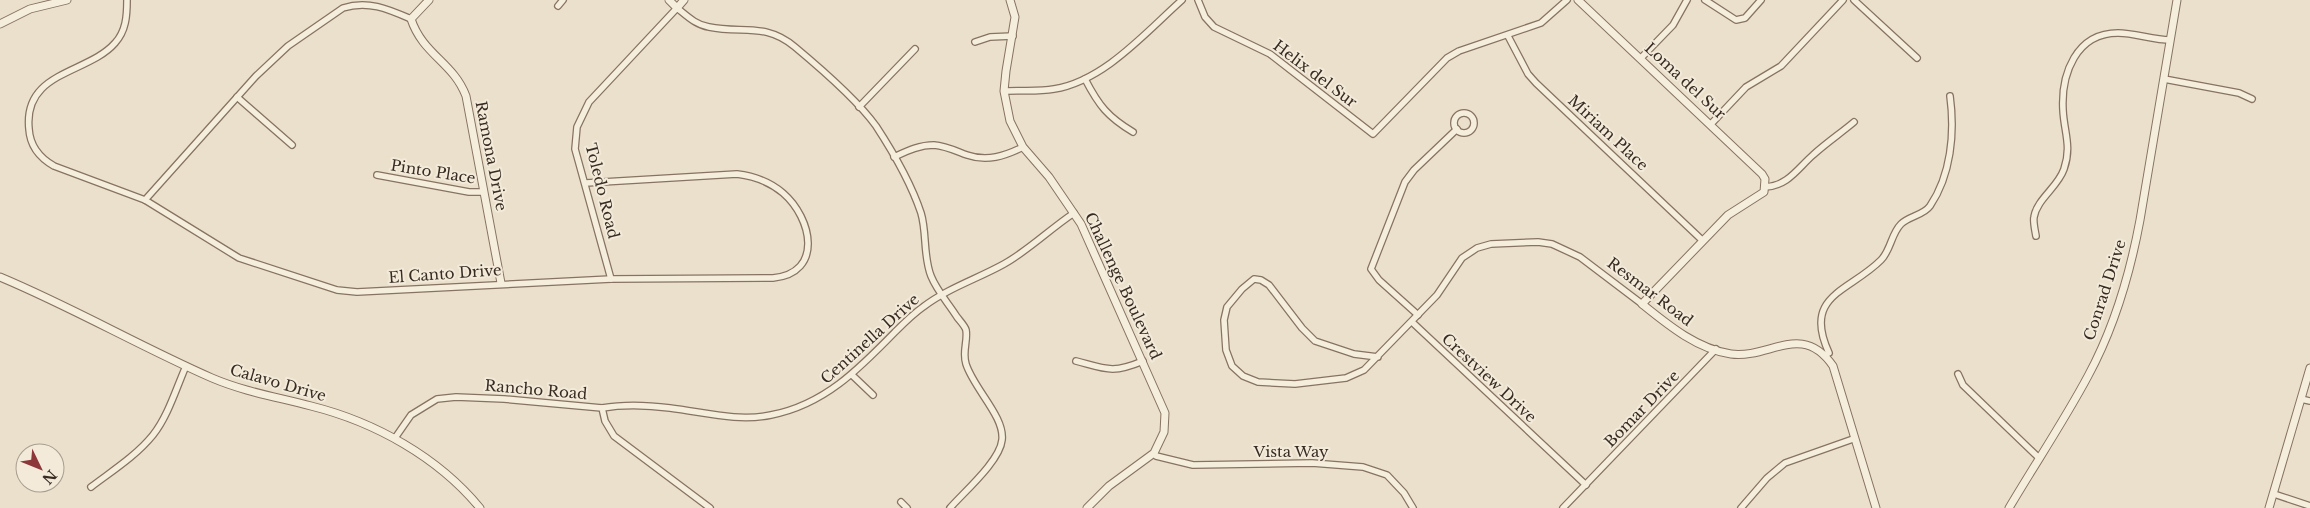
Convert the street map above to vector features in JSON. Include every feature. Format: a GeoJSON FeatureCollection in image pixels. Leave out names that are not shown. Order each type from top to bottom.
{"type":"FeatureCollection","features":[{"type":"Feature","properties":{"kind":"street"},"geometry":{"type":"LineString","coordinates":[[0,24],[30,9],[67,0]]}},
{"type":"Feature","properties":{"kind":"street","name":"El Canto Drive"},"geometry":{"type":"LineString","coordinates":[[127,0],[126,22],[118,40],[104,52],[57,76],[45,85],[32,106],[28,126],[34,147],[49,163],[145,200],[239,258],[337,290],[357,292],[501,283],[610,279],[778,278],[789,274],[802,264],[805,259],[809,240],[800,216],[788,198],[768,183],[753,177],[737,174],[586,183]]}},
{"type":"Feature","properties":{"kind":"street"},"geometry":{"type":"LineString","coordinates":[[145,200],[237,97],[283,51],[343,8],[353,4],[372,2],[411,19],[429,0]]}},
{"type":"Feature","properties":{"kind":"street"},"geometry":{"type":"LineString","coordinates":[[558,6],[563,0]]}},
{"type":"Feature","properties":{"kind":"street"},"geometry":{"type":"LineString","coordinates":[[669,0],[692,20],[709,27],[757,29],[782,38],[795,47],[859,107],[875,126],[894,157],[922,216],[928,267],[932,278],[966,330],[965,362],[981,396],[997,417],[1002,434],[1001,445],[996,456],[950,508]]}},
{"type":"Feature","properties":{"kind":"street","name":"Toledo Road"},"geometry":{"type":"LineString","coordinates":[[610,279],[586,183],[575,149],[576,134],[581,114],[593,97],[684,0]]}},
{"type":"Feature","properties":{"kind":"street","name":"Challenge Boulevard"},"geometry":{"type":"LineString","coordinates":[[1010,0],[1014,18],[1013,36],[1004,91],[1010,121],[1023,147],[1049,177],[1074,213],[1143,361],[1165,413],[1164,432],[1154,453],[1109,486],[1087,508]]}},
{"type":"Feature","properties":{"kind":"street"},"geometry":{"type":"LineString","coordinates":[[1004,91],[1053,89],[1085,79],[1113,61],[1182,0]]}},
{"type":"Feature","properties":{"kind":"street","name":"Helix del Sur"},"geometry":{"type":"LineString","coordinates":[[1198,0],[1205,17],[1214,27],[1270,54],[1373,134],[1447,58],[1459,51],[1508,36]]}},
{"type":"Feature","properties":{"kind":"street"},"geometry":{"type":"LineString","coordinates":[[1508,36],[1541,23],[1567,0]]}},
{"type":"Feature","properties":{"kind":"street","name":"Loma del Sur"},"geometry":{"type":"LineString","coordinates":[[1578,0],[1762,174],[1765,179],[1765,187]]}},
{"type":"Feature","properties":{"kind":"street"},"geometry":{"type":"LineString","coordinates":[[1641,58],[1673,26],[1687,0]]}},
{"type":"Feature","properties":{"kind":"street"},"geometry":{"type":"LineString","coordinates":[[1704,0],[1736,20],[1745,18],[1761,0]]}},
{"type":"Feature","properties":{"kind":"street"},"geometry":{"type":"LineString","coordinates":[[1711,124],[1746,87],[1781,66],[1843,0]]}},
{"type":"Feature","properties":{"kind":"street"},"geometry":{"type":"LineString","coordinates":[[1854,0],[1917,58]]}},
{"type":"Feature","properties":{"kind":"street","name":"Conrad Drive"},"geometry":{"type":"LineString","coordinates":[[2009,508],[2090,374],[2120,301],[2137,239],[2177,0]]}},
{"type":"Feature","properties":{"kind":"street","name":"Ramona Drive"},"geometry":{"type":"LineString","coordinates":[[411,19],[424,45],[454,74],[462,85],[470,108],[501,283]]}},
{"type":"Feature","properties":{"kind":"street"},"geometry":{"type":"LineString","coordinates":[[2036,236],[2034,218],[2039,206],[2064,170],[2069,141],[2063,110],[2063,95],[2073,56],[2094,39],[2111,34],[2170,40]]}},
{"type":"Feature","properties":{"kind":"street"},"geometry":{"type":"LineString","coordinates":[[975,42],[990,37],[1013,36]]}},
{"type":"Feature","properties":{"kind":"street","name":"Miriam Place"},"geometry":{"type":"LineString","coordinates":[[1508,36],[1528,74],[1536,83],[1702,240]]}},
{"type":"Feature","properties":{"kind":"street"},"geometry":{"type":"LineString","coordinates":[[859,107],[914,49]]}},
{"type":"Feature","properties":{"kind":"street"},"geometry":{"type":"LineString","coordinates":[[1085,79],[1096,100],[1107,115],[1134,132]]}},
{"type":"Feature","properties":{"kind":"street"},"geometry":{"type":"LineString","coordinates":[[2164,79],[2239,93],[2252,98]]}},
{"type":"Feature","properties":{"kind":"street"},"geometry":{"type":"LineString","coordinates":[[1876,508],[1833,366],[1824,355],[1829,353],[1820,329],[1821,318],[1829,300],[1879,262],[1888,249],[1900,224],[1926,210],[1934,198],[1945,174],[1951,148],[1953,117],[1950,96]]}},
{"type":"Feature","properties":{"kind":"street"},"geometry":{"type":"LineString","coordinates":[[237,97],[292,146]]}},
{"type":"Feature","properties":{"kind":"street"},"geometry":{"type":"LineString","coordinates":[[1642,304],[1728,215],[1759,196],[1765,187],[1774,187],[1790,178],[1812,155],[1854,122]]}},
{"type":"Feature","properties":{"kind":"street"},"geometry":{"type":"LineString","coordinates":[[1418,315],[1379,280],[1371,269],[1405,182],[1414,170],[1457,129]]}},
{"type":"Feature","properties":{"kind":"street"},"geometry":{"type":"LineString","coordinates":[[894,157],[910,149],[924,146],[947,147],[975,157],[989,158],[1009,154],[1023,147]]}},
{"type":"Feature","properties":{"kind":"street","name":"Pinto Place"},"geometry":{"type":"LineString","coordinates":[[377,175],[469,192],[484,192]]}},
{"type":"Feature","properties":{"kind":"street","name":"Centinella Drive"},"geometry":{"type":"LineString","coordinates":[[602,408],[626,404],[670,408],[734,418],[769,416],[812,402],[832,391],[852,375],[914,314],[942,295],[1028,249],[1052,227],[1074,213]]}},
{"type":"Feature","properties":{"kind":"street","name":"Resmar Road"},"geometry":{"type":"LineString","coordinates":[[1412,322],[1437,295],[1458,262],[1472,251],[1491,244],[1538,242],[1552,244],[1580,257],[1666,323],[1690,339],[1732,354],[1754,352],[1794,343],[1806,345],[1824,355]]}},
{"type":"Feature","properties":{"kind":"street","name":"Calavo Drive"},"geometry":{"type":"LineString","coordinates":[[0,277],[118,331],[186,366],[252,392],[312,406],[347,417],[395,438],[442,471],[480,508]]}},
{"type":"Feature","properties":{"kind":"street"},"geometry":{"type":"LineString","coordinates":[[1378,357],[1354,354],[1316,340],[1302,328],[1269,285],[1261,280],[1254,280],[1242,289],[1227,307],[1224,320],[1226,350],[1232,366],[1244,376],[1258,382],[1295,384],[1346,378],[1364,370],[1378,357],[1412,322]]}},
{"type":"Feature","properties":{"kind":"street","name":"Crestview Drive"},"geometry":{"type":"LineString","coordinates":[[1412,322],[1586,485]]}},
{"type":"Feature","properties":{"kind":"street","name":"Bomar Drive"},"geometry":{"type":"LineString","coordinates":[[1586,485],[1716,349]]}},
{"type":"Feature","properties":{"kind":"street"},"geometry":{"type":"LineString","coordinates":[[1076,361],[1113,371],[1125,369],[1143,361]]}},
{"type":"Feature","properties":{"kind":"street"},"geometry":{"type":"LineString","coordinates":[[91,487],[135,454],[153,435],[164,418],[186,366]]}},
{"type":"Feature","properties":{"kind":"street"},"geometry":{"type":"LineString","coordinates":[[2269,508],[2310,368]]}},
{"type":"Feature","properties":{"kind":"street"},"geometry":{"type":"LineString","coordinates":[[1958,374],[1963,385],[2039,458]]}},
{"type":"Feature","properties":{"kind":"street"},"geometry":{"type":"LineString","coordinates":[[852,375],[873,395]]}},
{"type":"Feature","properties":{"kind":"street","name":"Rancho Road"},"geometry":{"type":"LineString","coordinates":[[395,438],[411,415],[437,399],[456,397],[504,399],[602,408],[605,421],[614,436],[710,508]]}},
{"type":"Feature","properties":{"kind":"street"},"geometry":{"type":"LineString","coordinates":[[2301,399],[2310,401]]}},
{"type":"Feature","properties":{"kind":"street"},"geometry":{"type":"LineString","coordinates":[[1741,508],[1767,478],[1785,463],[1854,440]]}},
{"type":"Feature","properties":{"kind":"street","name":"Vista Way"},"geometry":{"type":"LineString","coordinates":[[1154,453],[1156,456],[1193,466],[1312,462],[1376,470],[1387,475],[1404,493],[1413,508]]}},
{"type":"Feature","properties":{"kind":"street"},"geometry":{"type":"LineString","coordinates":[[1563,508],[1586,485]]}},
{"type":"Feature","properties":{"kind":"street"},"geometry":{"type":"LineString","coordinates":[[2274,494],[2310,506]]}},
{"type":"Feature","properties":{"kind":"street"},"geometry":{"type":"LineString","coordinates":[[901,502],[907,508]]}}]}
